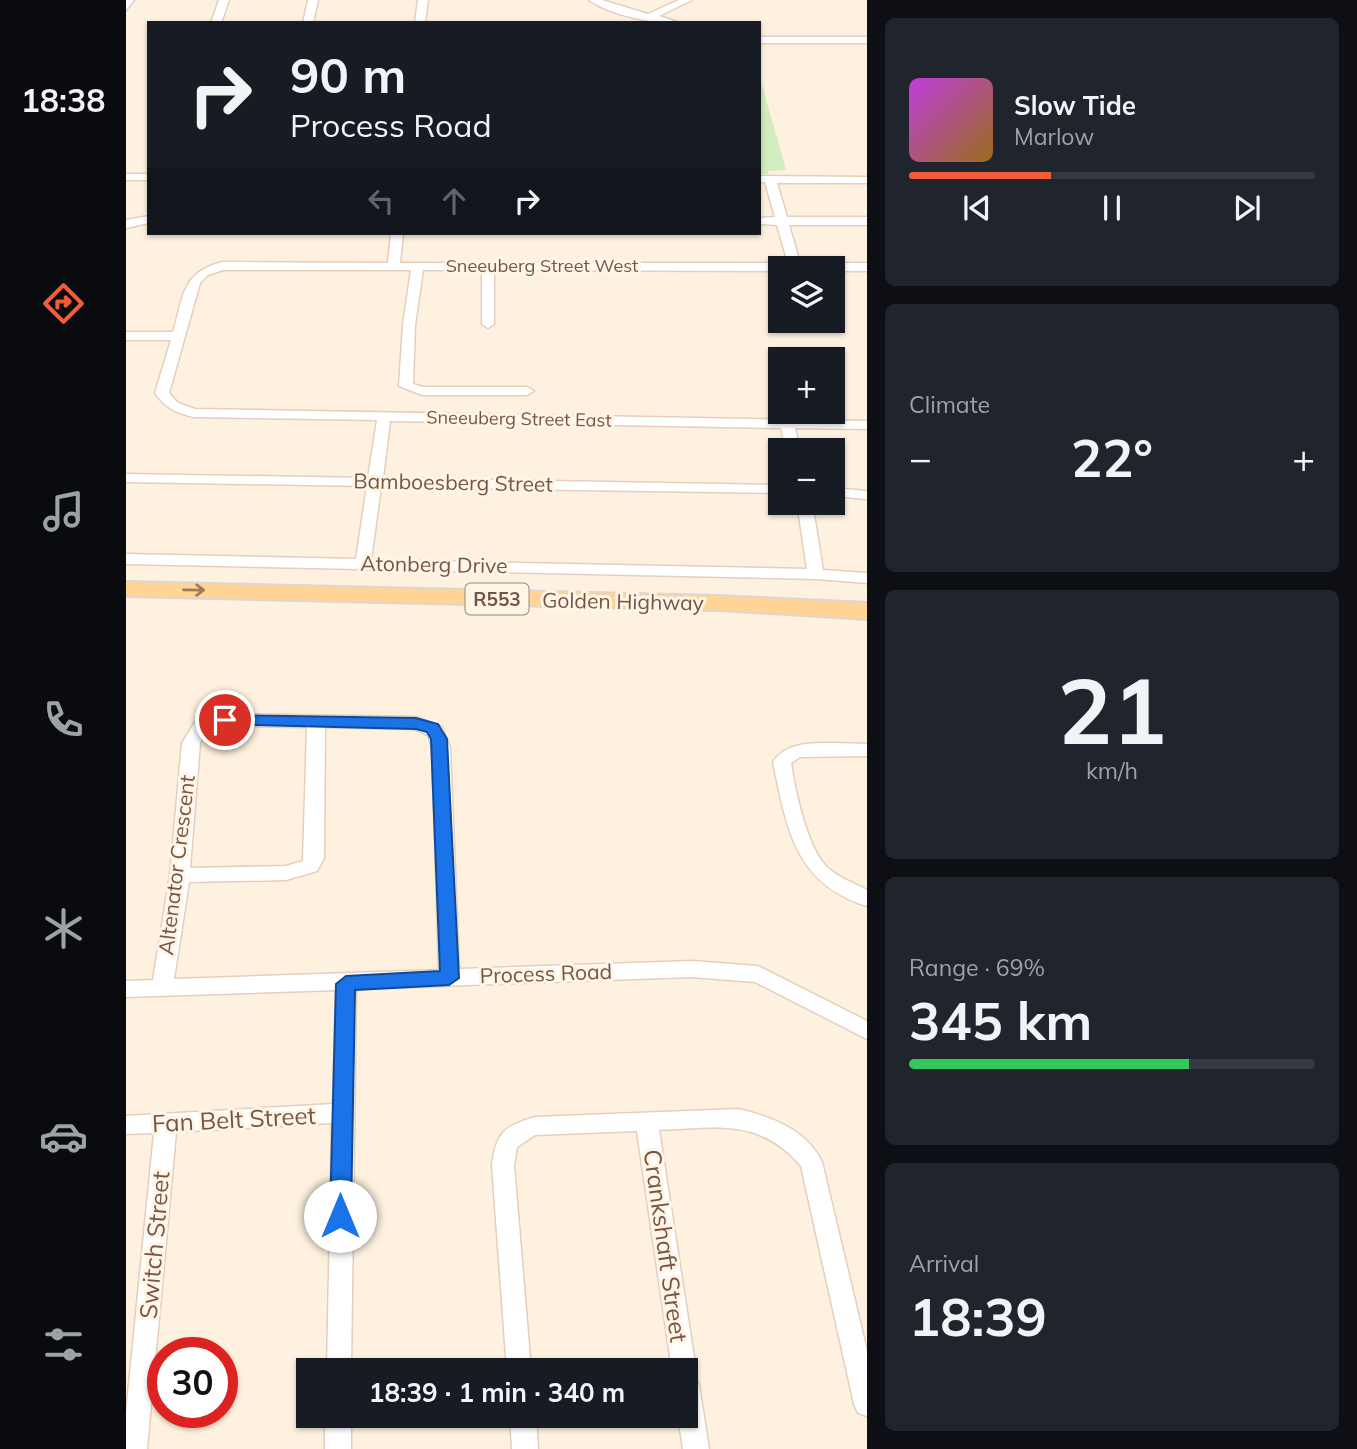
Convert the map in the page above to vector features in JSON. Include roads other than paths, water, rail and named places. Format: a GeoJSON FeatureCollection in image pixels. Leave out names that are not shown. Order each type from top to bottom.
{"type":"FeatureCollection","features":[{"type":"Feature","properties":{"kind":"main road","name":"Golden Highway"},"geometry":{"type":"LineString","coordinates":[[126,589],[719,603],[867,611]]}},
{"type":"Feature","properties":{"kind":"main road","name":"Golden Highway"},"geometry":{"type":"LineString","coordinates":[[126,606],[733,620],[867,626]]}},
{"type":"Feature","properties":{"kind":"street"},"geometry":{"type":"LineString","coordinates":[[126,7],[129,0]]}},
{"type":"Feature","properties":{"kind":"street"},"geometry":{"type":"LineString","coordinates":[[217,21],[224,0]]}},
{"type":"Feature","properties":{"kind":"street"},"geometry":{"type":"LineString","coordinates":[[308,21],[313,0]]}},
{"type":"Feature","properties":{"kind":"street"},"geometry":{"type":"LineString","coordinates":[[420,21],[423,0]]}},
{"type":"Feature","properties":{"kind":"street"},"geometry":{"type":"LineString","coordinates":[[594,0],[666,21]]}},
{"type":"Feature","properties":{"kind":"street"},"geometry":{"type":"LineString","coordinates":[[649,17],[687,0]]}},
{"type":"Feature","properties":{"kind":"street"},"geometry":{"type":"LineString","coordinates":[[761,40],[867,40]]}},
{"type":"Feature","properties":{"kind":"street"},"geometry":{"type":"LineString","coordinates":[[126,177],[147,177]]}},
{"type":"Feature","properties":{"kind":"street"},"geometry":{"type":"LineString","coordinates":[[792,256],[765,179],[867,180]]}},
{"type":"Feature","properties":{"kind":"street"},"geometry":{"type":"LineString","coordinates":[[128,223],[147,219]]}},
{"type":"Feature","properties":{"kind":"street"},"geometry":{"type":"LineString","coordinates":[[761,221],[867,221]]}},
{"type":"Feature","properties":{"kind":"street"},"geometry":{"type":"LineString","coordinates":[[394,265],[397,235]]}},
{"type":"Feature","properties":{"kind":"street","name":"Sneeuberg Street West"},"geometry":{"type":"LineString","coordinates":[[177,336],[194,282],[204,272],[216,267],[241,264],[768,267]]}},
{"type":"Feature","properties":{"kind":"street"},"geometry":{"type":"LineString","coordinates":[[418,265],[409,325],[405,384],[415,390],[527,391]]}},
{"type":"Feature","properties":{"kind":"street"},"geometry":{"type":"LineString","coordinates":[[488,265],[488,324]]}},
{"type":"Feature","properties":{"kind":"street","name":"Sneeuberg Street West"},"geometry":{"type":"LineString","coordinates":[[845,267],[867,267]]}},
{"type":"Feature","properties":{"kind":"street"},"geometry":{"type":"LineString","coordinates":[[126,336],[177,336]]}},
{"type":"Feature","properties":{"kind":"street","name":"Sneeuberg Street East"},"geometry":{"type":"LineString","coordinates":[[177,336],[162,393],[173,406],[194,413],[768,423]]}},
{"type":"Feature","properties":{"kind":"street"},"geometry":{"type":"LineString","coordinates":[[466,391],[466,418]]}},
{"type":"Feature","properties":{"kind":"street"},"geometry":{"type":"LineString","coordinates":[[363,564],[384,417]]}},
{"type":"Feature","properties":{"kind":"street","name":"Sneeuberg Street East"},"geometry":{"type":"LineString","coordinates":[[826,424],[867,425]]}},
{"type":"Feature","properties":{"kind":"street","name":"Bamboesberg Street"},"geometry":{"type":"LineString","coordinates":[[126,478],[768,489]]}},
{"type":"Feature","properties":{"kind":"street"},"geometry":{"type":"LineString","coordinates":[[845,493],[867,495]]}},
{"type":"Feature","properties":{"kind":"street"},"geometry":{"type":"LineString","coordinates":[[806,515],[816,574]]}},
{"type":"Feature","properties":{"kind":"street","name":"Atonberg Drive"},"geometry":{"type":"LineString","coordinates":[[126,559],[816,574],[867,578]]}},
{"type":"Feature","properties":{"kind":"street","name":"Altenator Crescent"},"geometry":{"type":"LineString","coordinates":[[162,988],[180,875],[191,743],[198,730],[206,723],[225,720],[416,723],[436,730],[440,743],[449,978]]}},
{"type":"Feature","properties":{"kind":"street"},"geometry":{"type":"LineString","coordinates":[[180,875],[286,873],[310,866],[314,858],[316,723]]}},
{"type":"Feature","properties":{"kind":"street"},"geometry":{"type":"LineString","coordinates":[[867,750],[800,750],[788,754],[782,762],[805,847],[815,866],[828,877],[867,899]]}},
{"type":"Feature","properties":{"kind":"street","name":"Process Road"},"geometry":{"type":"LineString","coordinates":[[126,989],[346,984],[692,969],[738,970],[769,978],[867,1031]]}},
{"type":"Feature","properties":{"kind":"street"},"geometry":{"type":"LineString","coordinates":[[339,1358],[341,1113],[346,984]]}},
{"type":"Feature","properties":{"kind":"street","name":"Fan Belt Street"},"geometry":{"type":"LineString","coordinates":[[126,1125],[341,1113]]}},
{"type":"Feature","properties":{"kind":"street"},"geometry":{"type":"LineString","coordinates":[[518,1358],[503,1165],[506,1143],[522,1130],[535,1126],[738,1118],[757,1122],[788,1138],[805,1155],[816,1179],[867,1404]]}},
{"type":"Feature","properties":{"kind":"street","name":"Crankshaft Street"},"geometry":{"type":"LineString","coordinates":[[647,1123],[682,1358]]}},
{"type":"Feature","properties":{"kind":"street","name":"Switch Street"},"geometry":{"type":"LineString","coordinates":[[134,1449],[166,1124]]}},
{"type":"Feature","properties":{"kind":"street"},"geometry":{"type":"LineString","coordinates":[[338,1428],[338,1449]]}},
{"type":"Feature","properties":{"kind":"street"},"geometry":{"type":"LineString","coordinates":[[524,1428],[525,1449]]}},
{"type":"Feature","properties":{"kind":"street"},"geometry":{"type":"LineString","coordinates":[[692,1428],[695,1449]]}}]}
